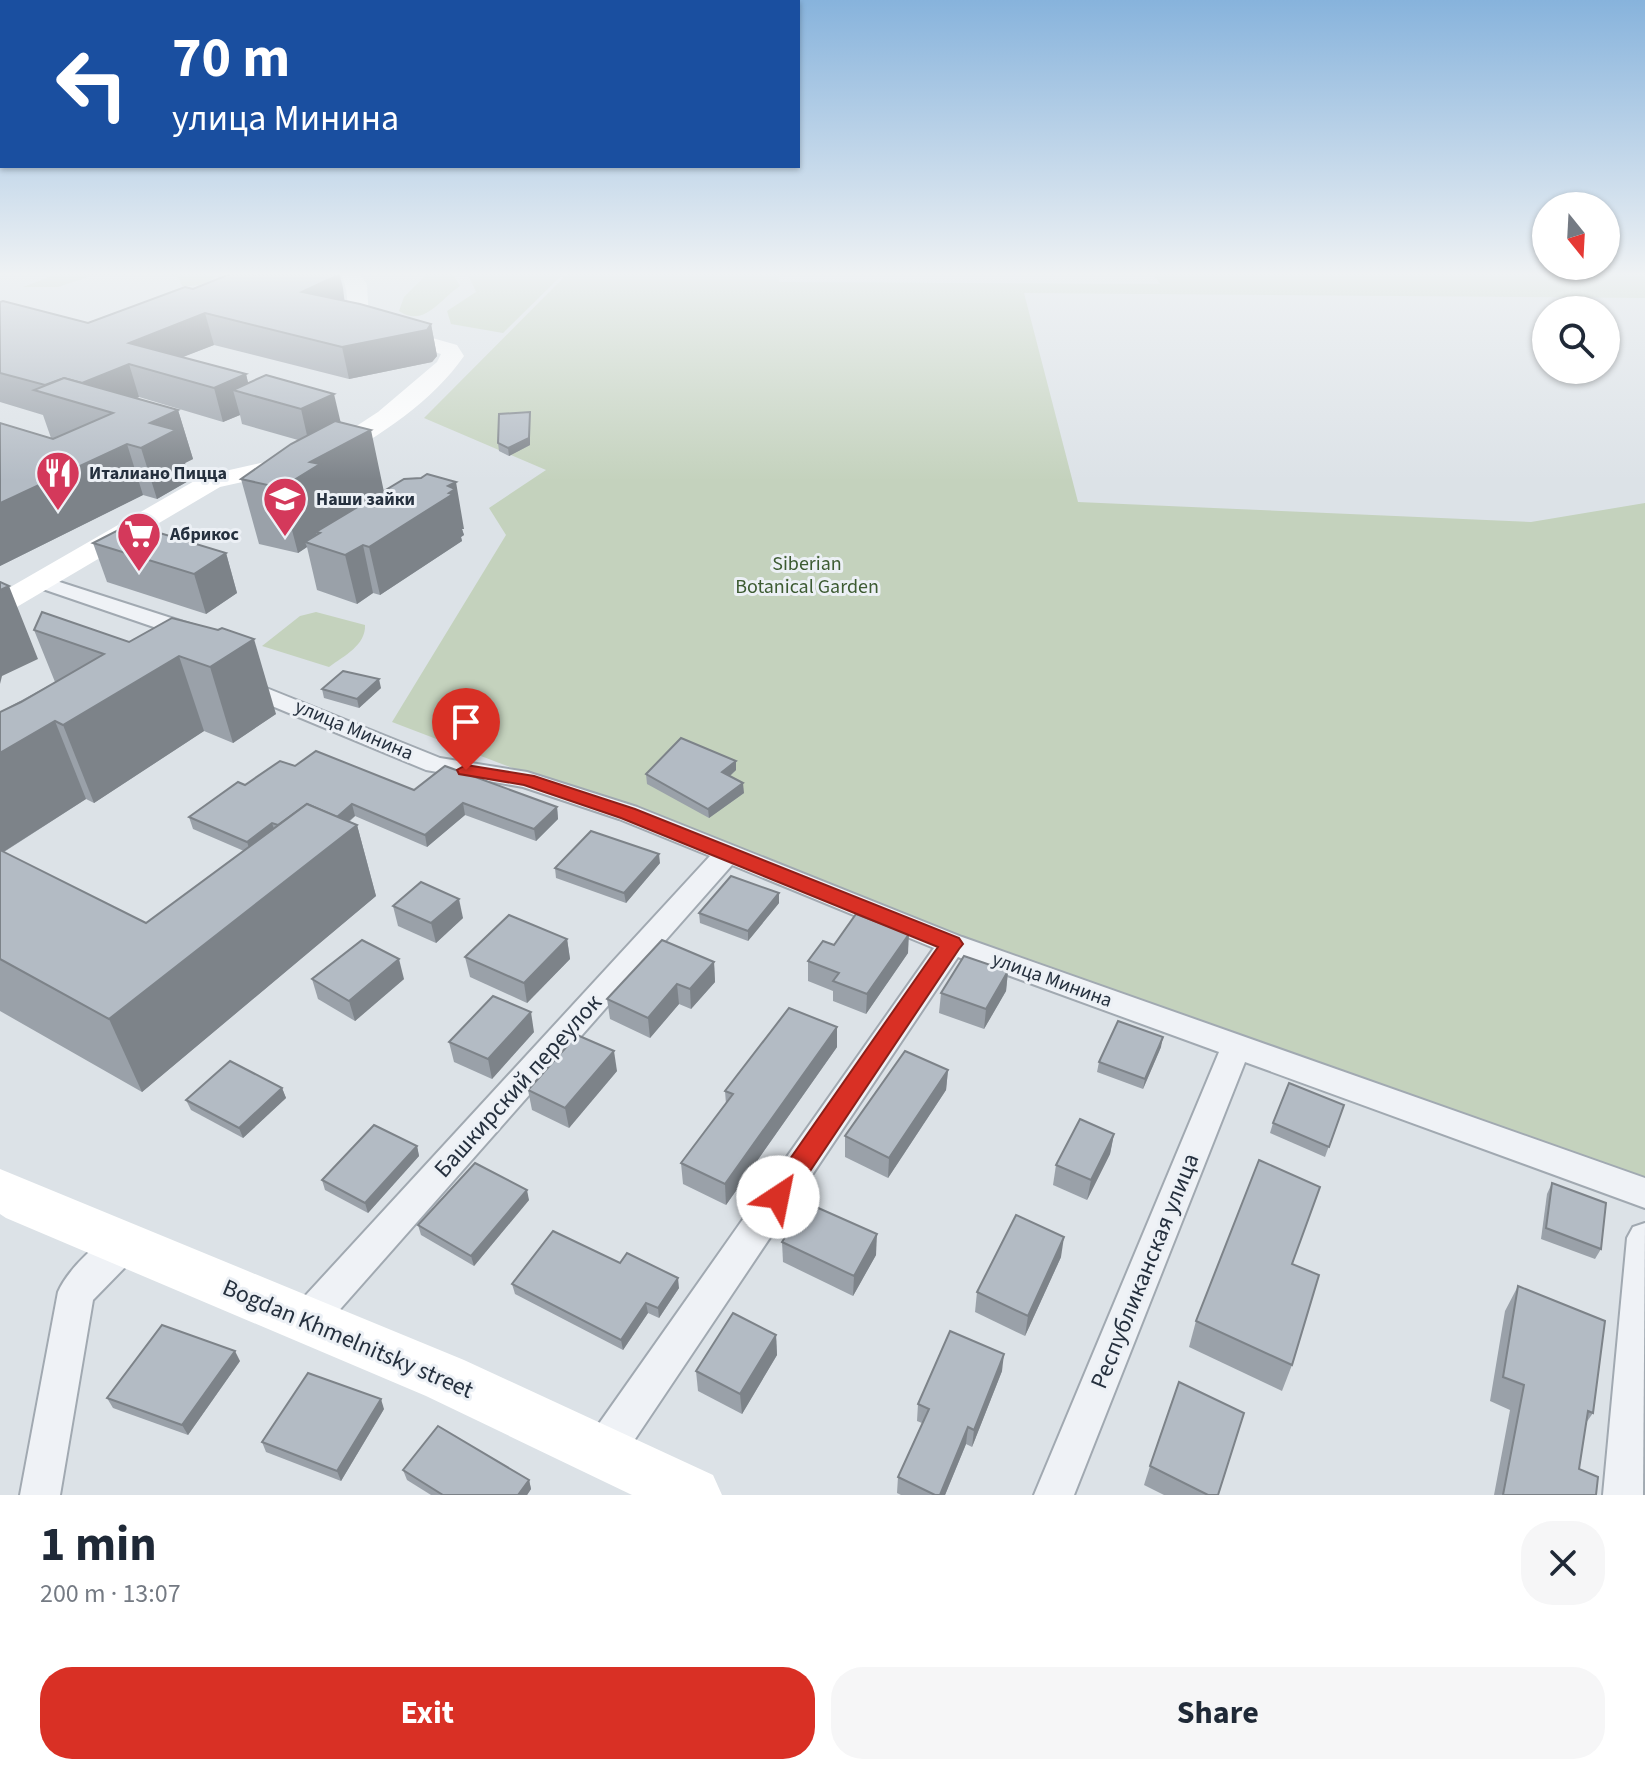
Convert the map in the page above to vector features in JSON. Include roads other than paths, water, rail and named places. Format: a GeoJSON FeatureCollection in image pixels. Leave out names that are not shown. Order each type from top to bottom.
{"type":"FeatureCollection","features":[{"type":"Feature","properties":{"kind":"street"},"geometry":{"type":"LineString","coordinates":[[0,605],[212,481],[322,457],[361,435],[445,367],[453,356],[449,350],[421,342]]}},
{"type":"Feature","properties":{"kind":"street"},"geometry":{"type":"LineString","coordinates":[[41,582],[209,638]]}},
{"type":"Feature","properties":{"kind":"street","name":"улица Минина"},"geometry":{"type":"LineString","coordinates":[[226,671],[226,679],[289,702],[435,765],[527,780],[628,813],[952,944],[1645,1193]]}},
{"type":"Feature","properties":{"kind":"street","name":"Башкирский переулок"},"geometry":{"type":"LineString","coordinates":[[307,1320],[729,852]]}},
{"type":"Feature","properties":{"kind":"street"},"geometry":{"type":"LineString","coordinates":[[605,1449],[952,944]]}},
{"type":"Feature","properties":{"kind":"street","name":"Республиканская улица"},"geometry":{"type":"LineString","coordinates":[[1054,1495],[1236,1047]]}},
{"type":"Feature","properties":{"kind":"street","name":"Bogdan Khmelnitsky street"},"geometry":{"type":"LineString","coordinates":[[0,1190],[23,1203],[307,1320],[605,1449],[693,1495]]}},
{"type":"Feature","properties":{"kind":"street"},"geometry":{"type":"LineString","coordinates":[[1623,1495],[1645,1238]]}},
{"type":"Feature","properties":{"kind":"street"},"geometry":{"type":"LineString","coordinates":[[40,1495],[76,1292],[124,1245]]}},
{"type":"Feature","properties":{"kind":"place","name":"Италиано Пицца"},"geometry":{"type":"Point","coordinates":[58,512]}},
{"type":"Feature","properties":{"kind":"place","name":"Наши зайки"},"geometry":{"type":"Point","coordinates":[285,538]}},
{"type":"Feature","properties":{"kind":"place","name":"Абрикос"},"geometry":{"type":"Point","coordinates":[139,573]}},
{"type":"Feature","properties":{"kind":"park label","name":"Siberian Botanical Garden"},"geometry":{"type":"Point","coordinates":[807,576]}}]}
